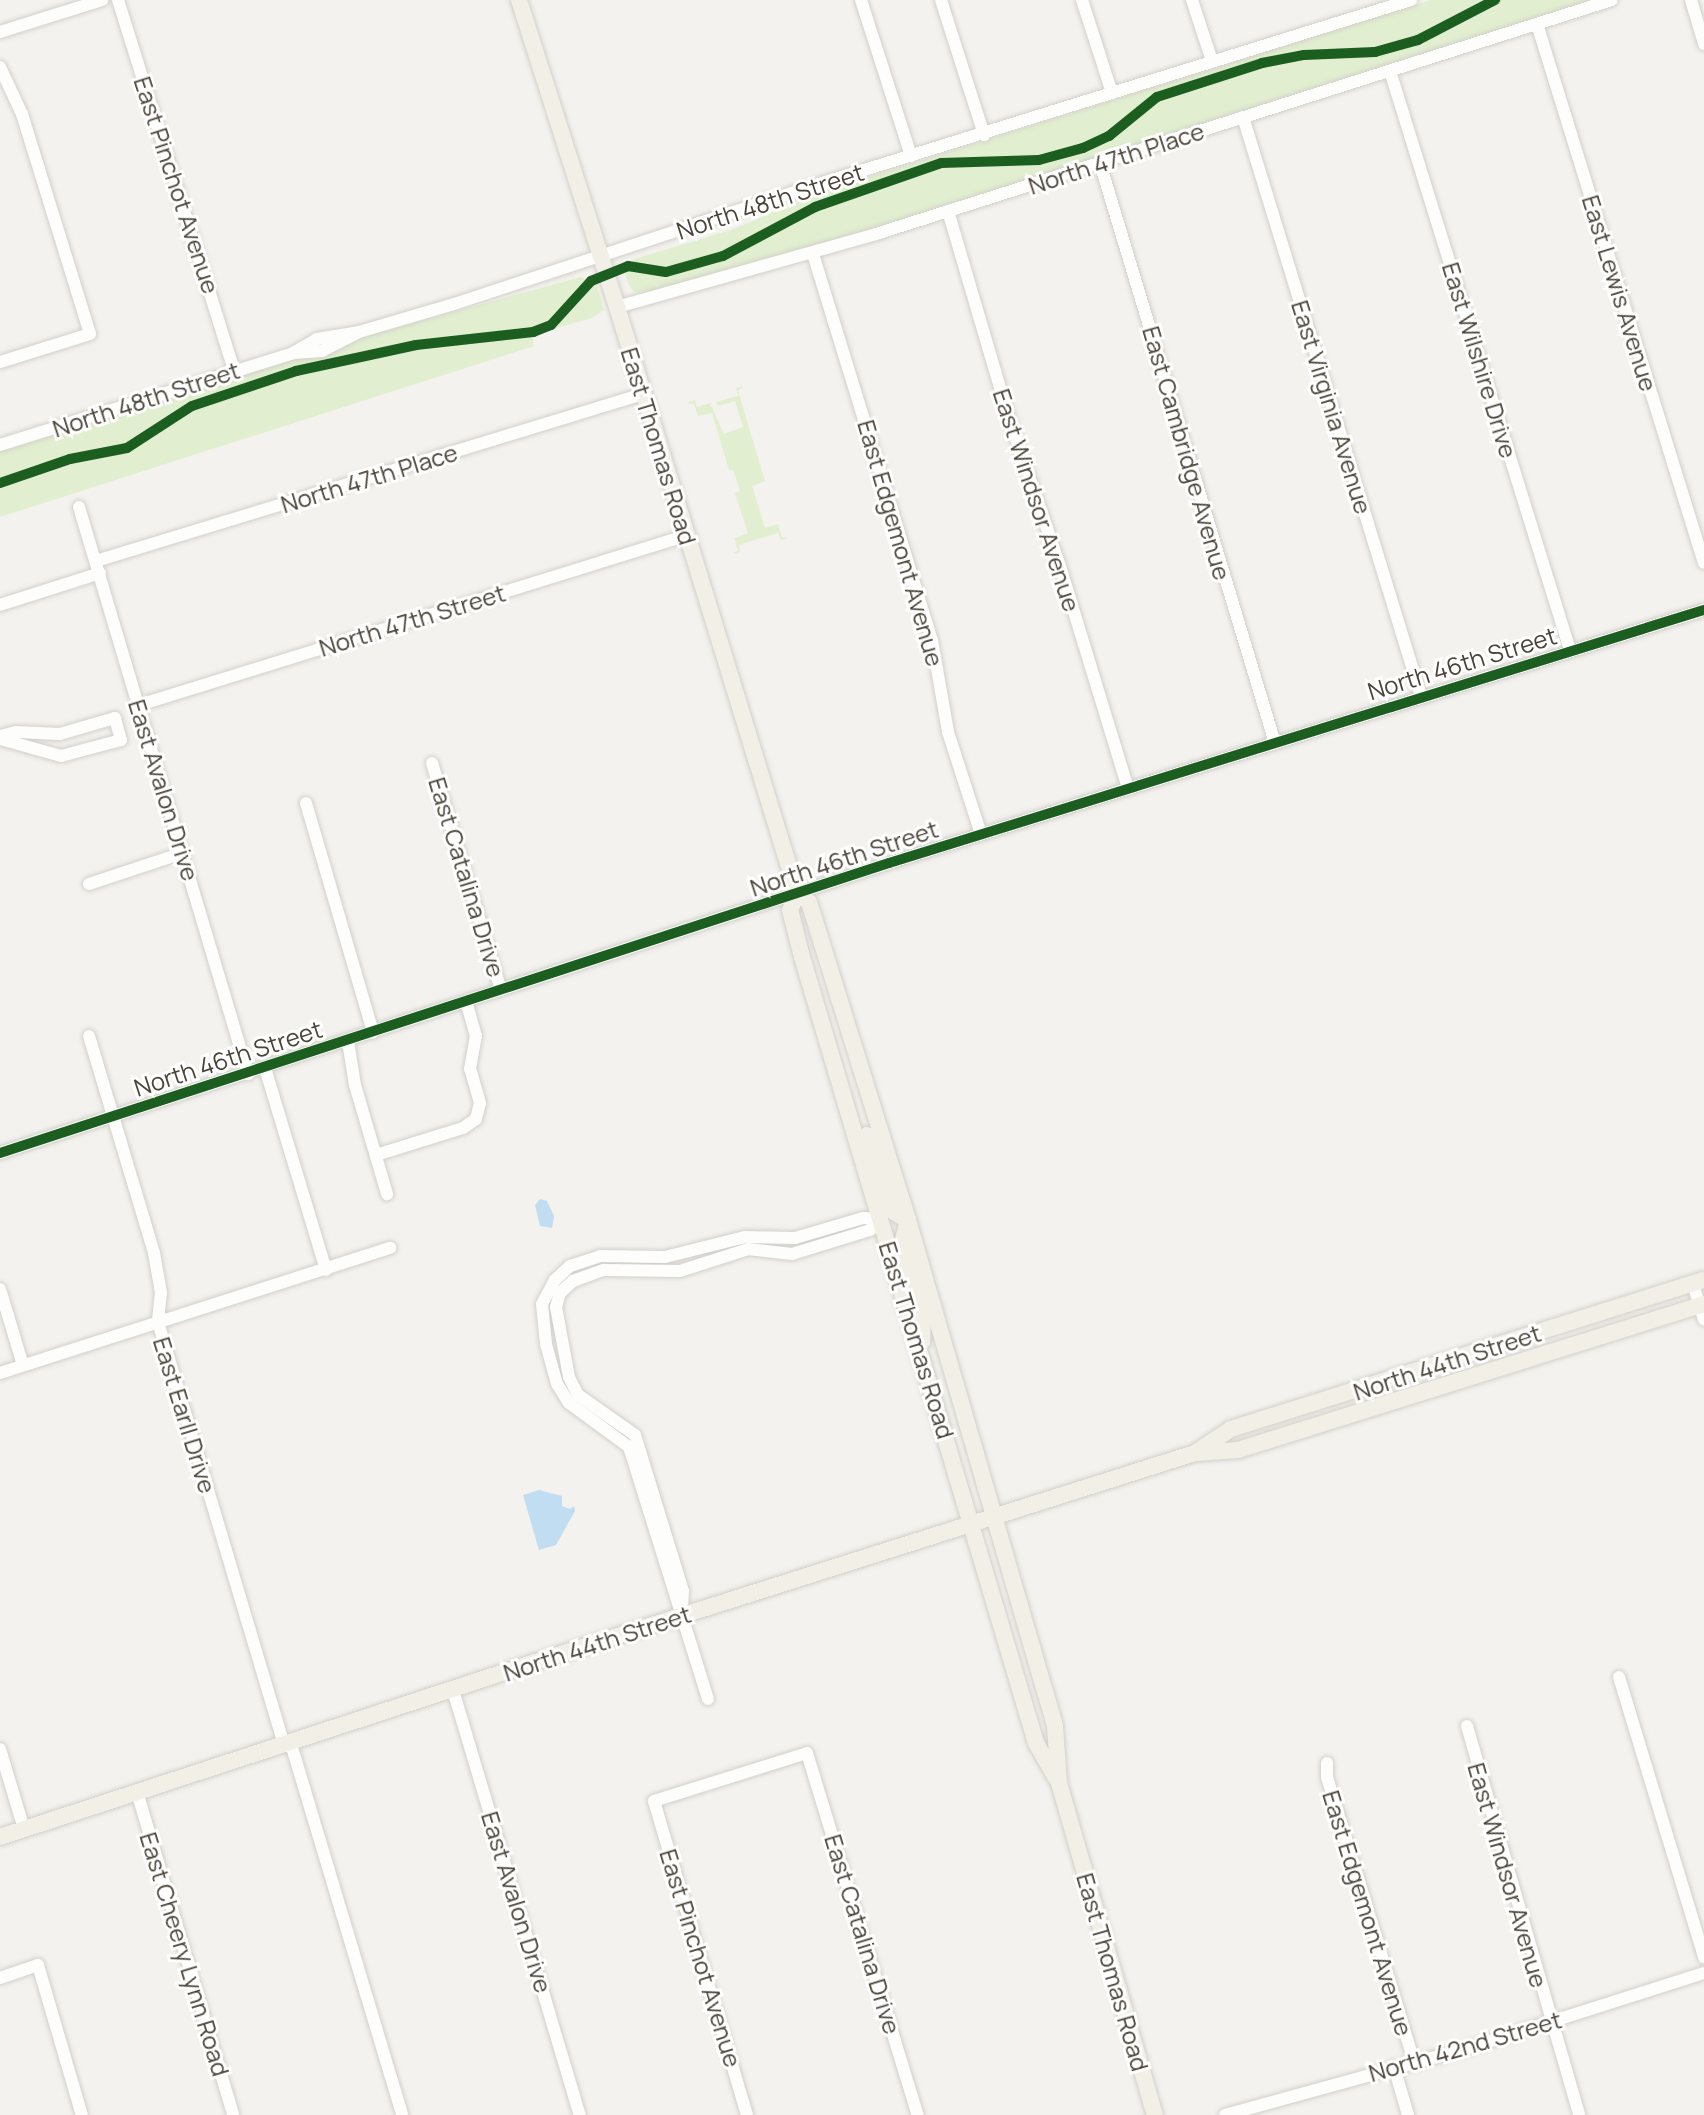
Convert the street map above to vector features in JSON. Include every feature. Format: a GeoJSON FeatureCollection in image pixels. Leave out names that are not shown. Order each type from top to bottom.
{"type":"FeatureCollection","features":[{"type":"Feature","properties":{"kind":"main road","name":"East Thomas Road"},"geometry":{"type":"LineString","coordinates":[[519,0],[602,257],[685,536],[797,893],[809,902],[908,1220],[1055,1726],[1059,1783],[1155,2115]]}},
{"type":"Feature","properties":{"kind":"main road","name":"East Thomas Road"},"geometry":{"type":"LineString","coordinates":[[797,893],[790,910],[846,1104],[1036,1743],[1059,1783]]}},
{"type":"Feature","properties":{"kind":"main road"},"geometry":{"type":"LineString","coordinates":[[846,1104],[867,1134],[889,1205],[908,1220],[902,1244],[923,1318],[922,1357]]}},
{"type":"Feature","properties":{"kind":"main road","name":"North 44th Street"},"geometry":{"type":"LineString","coordinates":[[1195,1453],[1231,1429],[1699,1282]]}},
{"type":"Feature","properties":{"kind":"main road","name":"North 44th Street"},"geometry":{"type":"LineString","coordinates":[[0,1837],[1195,1453],[1238,1450],[1598,1338],[1703,1309]]}},
{"type":"Feature","properties":{"kind":"street"},"geometry":{"type":"LineString","coordinates":[[0,32],[102,0]]}},
{"type":"Feature","properties":{"kind":"street","name":"East Pinchot Avenue"},"geometry":{"type":"LineString","coordinates":[[118,0],[234,370]]}},
{"type":"Feature","properties":{"kind":"street"},"geometry":{"type":"LineString","coordinates":[[861,0],[911,156]]}},
{"type":"Feature","properties":{"kind":"street"},"geometry":{"type":"LineString","coordinates":[[941,0],[984,135]]}},
{"type":"Feature","properties":{"kind":"street"},"geometry":{"type":"LineString","coordinates":[[1082,0],[1112,93]]}},
{"type":"Feature","properties":{"kind":"street"},"geometry":{"type":"LineString","coordinates":[[1192,0],[1212,61]]}},
{"type":"Feature","properties":{"kind":"street","name":"North 48th Street"},"geometry":{"type":"LineString","coordinates":[[0,445],[234,370],[293,353],[322,351],[359,332],[1411,0]]}},
{"type":"Feature","properties":{"kind":"street","name":"North 47th Place"},"geometry":{"type":"LineString","coordinates":[[617,307],[813,254],[1612,0]]}},
{"type":"Feature","properties":{"kind":"street"},"geometry":{"type":"LineString","coordinates":[[1691,0],[1704,44]]}},
{"type":"Feature","properties":{"kind":"street","name":"East Lewis Avenue"},"geometry":{"type":"LineString","coordinates":[[1537,24],[1704,563]]}},
{"type":"Feature","properties":{"kind":"street"},"geometry":{"type":"LineString","coordinates":[[0,67],[22,114],[90,334],[0,362]]}},
{"type":"Feature","properties":{"kind":"street","name":"East Wilshire Drive"},"geometry":{"type":"LineString","coordinates":[[1390,71],[1570,650]]}},
{"type":"Feature","properties":{"kind":"street","name":"East Virginia Avenue"},"geometry":{"type":"LineString","coordinates":[[1243,117],[1421,696]]}},
{"type":"Feature","properties":{"kind":"street","name":"East Cambridge Avenue"},"geometry":{"type":"LineString","coordinates":[[1100,163],[1275,743]]}},
{"type":"Feature","properties":{"kind":"street","name":"East Windsor Avenue"},"geometry":{"type":"LineString","coordinates":[[948,211],[1005,404],[1042,509],[1128,789]]}},
{"type":"Feature","properties":{"kind":"street","name":"East Edgemont Avenue"},"geometry":{"type":"LineString","coordinates":[[813,254],[932,640],[948,732],[981,834]]}},
{"type":"Feature","properties":{"kind":"street","name":"North 47th Place"},"geometry":{"type":"LineString","coordinates":[[0,605],[98,567],[643,394]]}},
{"type":"Feature","properties":{"kind":"street","name":"East Avalon Drive"},"geometry":{"type":"LineString","coordinates":[[79,507],[248,1074]]}},
{"type":"Feature","properties":{"kind":"street","name":"North 47th Street"},"geometry":{"type":"LineString","coordinates":[[139,705],[685,536]]}},
{"type":"Feature","properties":{"kind":"street","name":"North 46th Street"},"geometry":{"type":"LineString","coordinates":[[0,1153],[981,834],[1704,610]]}},
{"type":"Feature","properties":{"kind":"street"},"geometry":{"type":"LineString","coordinates":[[115,718],[121,740],[61,756],[0,738],[16,732],[60,734],[115,718]]}},
{"type":"Feature","properties":{"kind":"street","name":"East Catalina Drive"},"geometry":{"type":"LineString","coordinates":[[432,763],[501,990]]}},
{"type":"Feature","properties":{"kind":"street"},"geometry":{"type":"LineString","coordinates":[[306,803],[373,1032]]}},
{"type":"Feature","properties":{"kind":"street"},"geometry":{"type":"LineString","coordinates":[[89,884],[183,853]]}},
{"type":"Feature","properties":{"kind":"street"},"geometry":{"type":"LineString","coordinates":[[376,1155],[463,1128],[476,1119],[480,1103],[470,1069],[476,1036],[466,1002]]}},
{"type":"Feature","properties":{"kind":"street","name":"East Earll Drive"},"geometry":{"type":"LineString","coordinates":[[89,1036],[154,1253],[161,1292],[158,1322],[402,2115]]}},
{"type":"Feature","properties":{"kind":"street"},"geometry":{"type":"LineString","coordinates":[[348,1041],[355,1085],[387,1194]]}},
{"type":"Feature","properties":{"kind":"street"},"geometry":{"type":"LineString","coordinates":[[265,1068],[326,1270]]}},
{"type":"Feature","properties":{"kind":"street"},"geometry":{"type":"LineString","coordinates":[[708,1699],[682,1616],[683,1591],[639,1443],[635,1435],[578,1395],[569,1377],[556,1307],[560,1293],[573,1281],[604,1270],[680,1271],[748,1249],[792,1254],[870,1230],[881,1219]]}},
{"type":"Feature","properties":{"kind":"street"},"geometry":{"type":"LineString","coordinates":[[0,1373],[390,1248]]}},
{"type":"Feature","properties":{"kind":"street"},"geometry":{"type":"LineString","coordinates":[[1699,1282],[1703,1309]]}},
{"type":"Feature","properties":{"kind":"street"},"geometry":{"type":"LineString","coordinates":[[0,1289],[23,1365]]}},
{"type":"Feature","properties":{"kind":"street"},"geometry":{"type":"LineString","coordinates":[[1592,1315],[1598,1338]]}},
{"type":"Feature","properties":{"kind":"street"},"geometry":{"type":"LineString","coordinates":[[1619,1677],[1704,1957]]}},
{"type":"Feature","properties":{"kind":"street","name":"East Avalon Drive"},"geometry":{"type":"LineString","coordinates":[[453,1690],[580,2115]]}},
{"type":"Feature","properties":{"kind":"street","name":"East Windsor Avenue"},"geometry":{"type":"LineString","coordinates":[[1467,1726],[1473,1759],[1579,2115]]}},
{"type":"Feature","properties":{"kind":"street"},"geometry":{"type":"LineString","coordinates":[[0,1749],[24,1829]]}},
{"type":"Feature","properties":{"kind":"street","name":"East Catalina Drive"},"geometry":{"type":"LineString","coordinates":[[654,1801],[807,1753],[918,2115]]}},
{"type":"Feature","properties":{"kind":"street","name":"East Edgemont Avenue"},"geometry":{"type":"LineString","coordinates":[[1327,1763],[1327,1777],[1414,2062]]}},
{"type":"Feature","properties":{"kind":"street","name":"East Cheery Lynn Road"},"geometry":{"type":"LineString","coordinates":[[137,1792],[233,2115]]}},
{"type":"Feature","properties":{"kind":"street","name":"East Pinchot Avenue"},"geometry":{"type":"LineString","coordinates":[[654,1801],[747,2115]]}},
{"type":"Feature","properties":{"kind":"street"},"geometry":{"type":"LineString","coordinates":[[0,1978],[38,1965],[82,2115]]}},
{"type":"Feature","properties":{"kind":"street","name":"North 42nd Street"},"geometry":{"type":"LineString","coordinates":[[1225,2115],[1552,2023],[1704,1973]]}},
{"type":"Feature","properties":{"kind":"street","name":"East Edgemont Avenue"},"geometry":{"type":"LineString","coordinates":[[1394,2067],[1408,2115]]}},
{"type":"Feature","properties":{"kind":"green space"},"geometry":{"type":"Polygon","coordinates":[[[1431,0],[1596,0],[812,250],[646,293],[634,292],[628,283],[625,272],[634,259],[731,230],[827,190],[1431,0]]]}},
{"type":"Feature","properties":{"kind":"green space"},"geometry":{"type":"Polygon","coordinates":[[[581,277],[596,283],[604,310],[592,318],[532,335],[534,346],[0,517],[0,447],[355,339],[581,277]]]}},
{"type":"Feature","properties":{"kind":"green space"},"geometry":{"type":"Polygon","coordinates":[[[744,386],[738,391],[765,481],[752,486],[765,528],[778,524],[782,537],[789,538],[781,540],[778,533],[739,545],[740,552],[732,554],[738,550],[734,538],[748,533],[735,493],[740,491],[733,470],[729,470],[712,413],[698,416],[694,404],[686,403],[695,400],[697,407],[710,403],[724,434],[743,427],[735,401],[718,406],[716,402],[738,396],[736,388],[744,386]]]}},
{"type":"Feature","properties":{"kind":"water"},"geometry":{"type":"Polygon","coordinates":[[[540,1199],[547,1201],[554,1216],[552,1228],[540,1226],[535,1205],[540,1199]]]}},
{"type":"Feature","properties":{"kind":"water"},"geometry":{"type":"Polygon","coordinates":[[[539,1490],[562,1496],[562,1506],[570,1509],[574,1506],[575,1511],[556,1545],[539,1550],[523,1495],[539,1490]]]}},
{"type":"Feature","properties":{"kind":"cycle path"},"geometry":{"type":"LineString","coordinates":[[0,483],[70,459],[127,448],[192,406],[296,371],[416,345],[533,332],[551,325],[591,281],[628,266],[666,272],[723,256],[815,207],[941,163],[1039,160],[1083,148],[1109,136],[1157,97],[1262,63],[1304,55],[1375,52],[1418,40],[1495,0]]}},
{"type":"Feature","properties":{"kind":"cycle path"},"geometry":{"type":"LineString","coordinates":[[0,1153],[889,863],[1704,610]]}}]}
